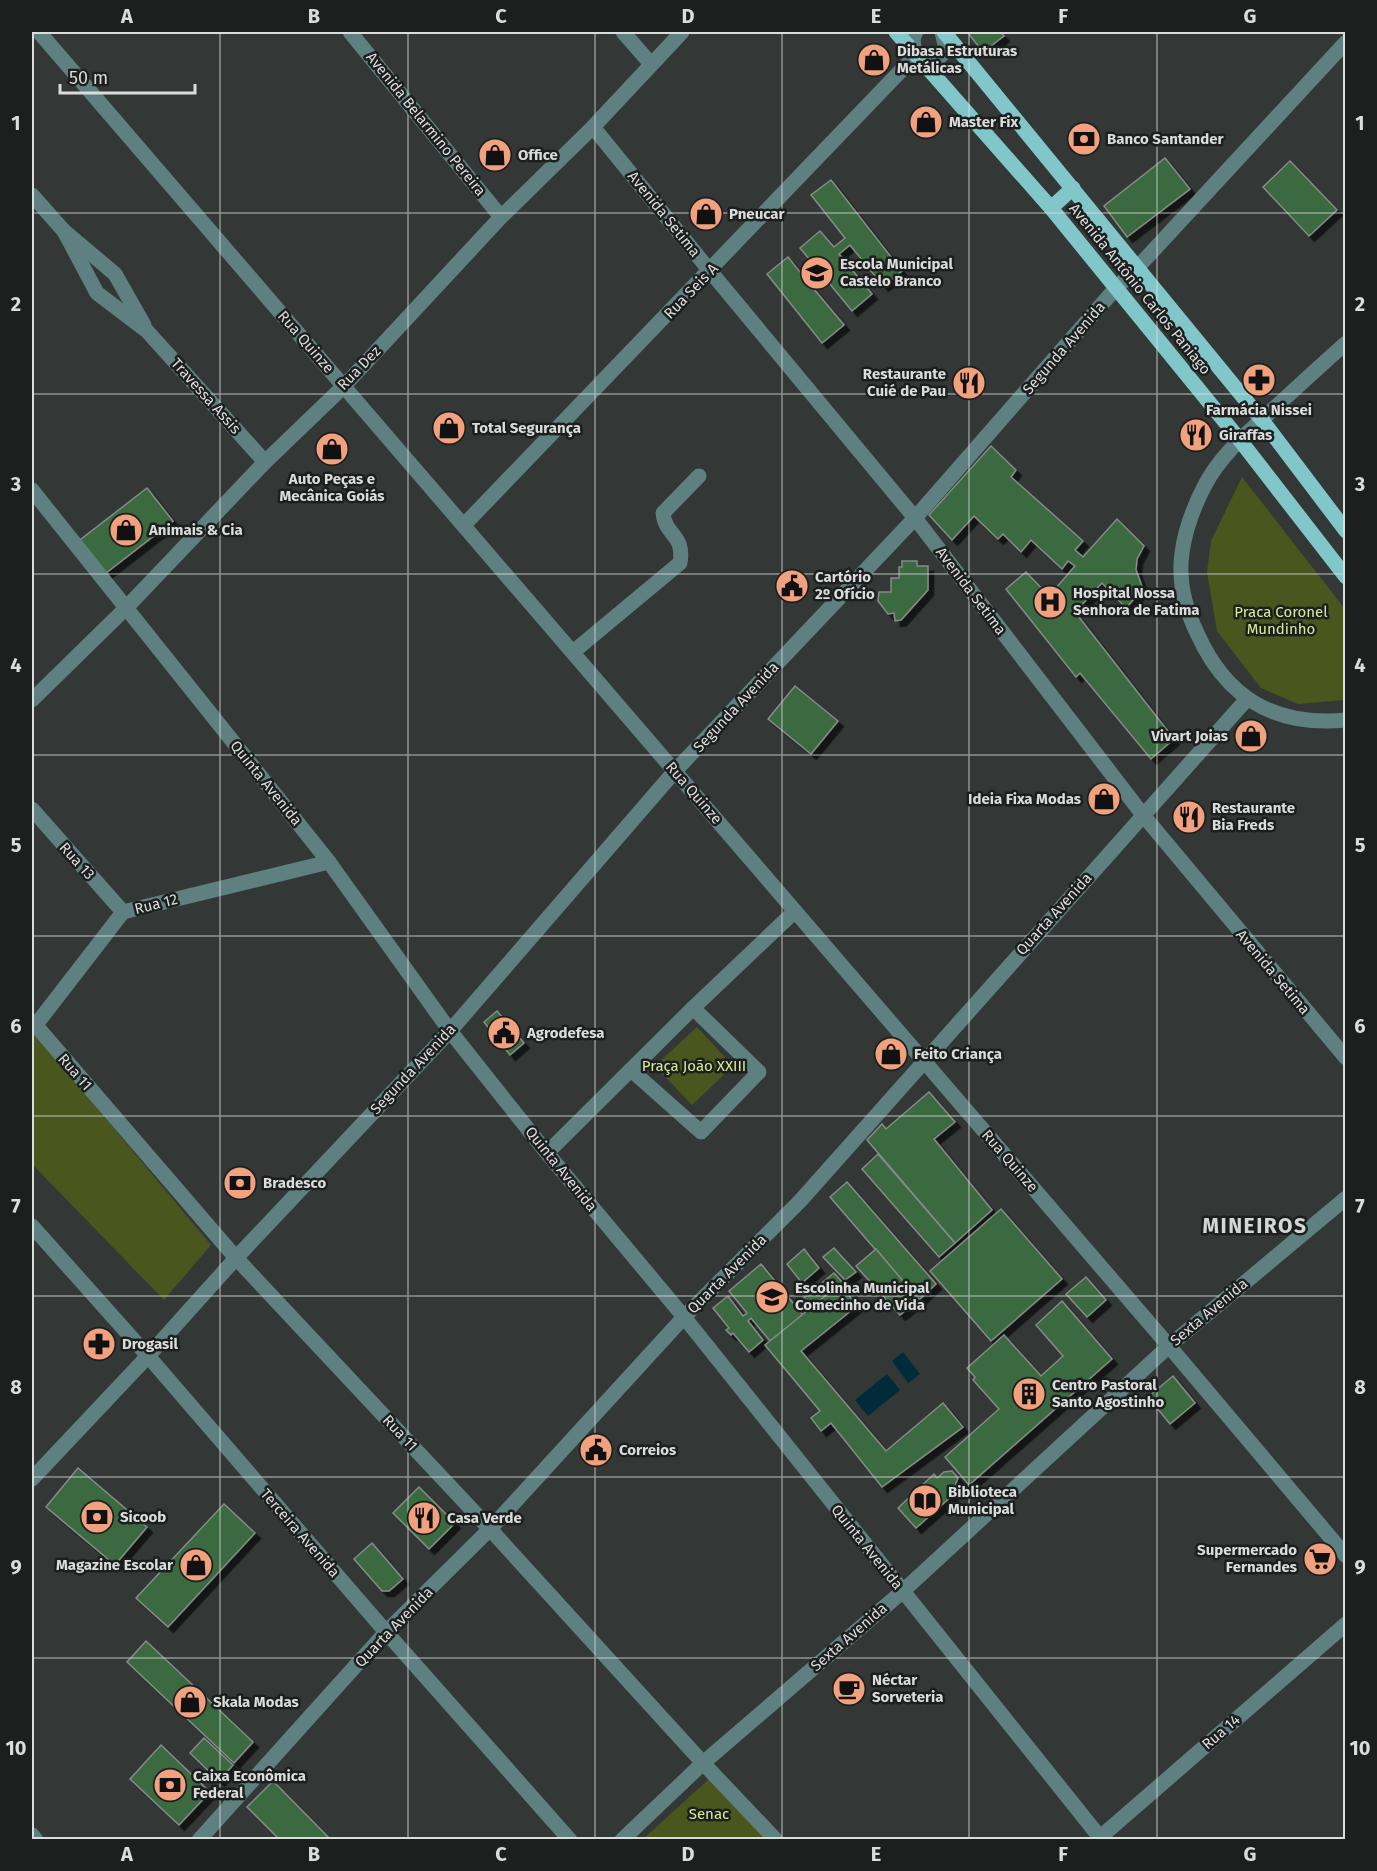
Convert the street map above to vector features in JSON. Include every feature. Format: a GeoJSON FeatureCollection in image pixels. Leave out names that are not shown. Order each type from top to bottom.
{"type":"FeatureCollection","features":[{"type":"Feature","properties":{"kind":"main road","name":"Avenida Antônio Carlos Paniago"},"geometry":{"type":"LineString","coordinates":[[896,32],[1051,208],[1239,439],[1346,577]]}},
{"type":"Feature","properties":{"kind":"main road","name":"Avenida Antônio Carlos Paniago"},"geometry":{"type":"LineString","coordinates":[[943,32],[1262,420],[1346,531]]}},
{"type":"Feature","properties":{"kind":"main road"},"geometry":{"type":"LineString","coordinates":[[1051,208],[1073,188]]}},
{"type":"Feature","properties":{"kind":"street","name":"Rua Quinze"},"geometry":{"type":"LineString","coordinates":[[39,32],[1169,1346],[1346,1556]]}},
{"type":"Feature","properties":{"kind":"street","name":"Avenida Belarmino Pereira"},"geometry":{"type":"LineString","coordinates":[[350,32],[501,217]]}},
{"type":"Feature","properties":{"kind":"street"},"geometry":{"type":"LineString","coordinates":[[623,32],[651,64]]}},
{"type":"Feature","properties":{"kind":"street","name":"Rua Dez"},"geometry":{"type":"LineString","coordinates":[[32,700],[126,608],[265,462],[344,386],[501,217],[593,127],[682,32]]}},
{"type":"Feature","properties":{"kind":"street"},"geometry":{"type":"LineString","coordinates":[[916,32],[913,36],[916,55],[926,60],[936,60],[943,55],[946,48],[943,32]]}},
{"type":"Feature","properties":{"kind":"street"},"geometry":{"type":"LineString","coordinates":[[1341,32],[1346,37]]}},
{"type":"Feature","properties":{"kind":"street","name":"Segunda Avenida"},"geometry":{"type":"LineString","coordinates":[[32,1479],[450,1030],[675,771],[915,518],[1116,288],[1346,42]]}},
{"type":"Feature","properties":{"kind":"street","name":"Rua Seis A"},"geometry":{"type":"LineString","coordinates":[[464,525],[916,55]]}},
{"type":"Feature","properties":{"kind":"street","name":"Avenida Setima"},"geometry":{"type":"LineString","coordinates":[[593,127],[915,518],[1143,815],[1346,1058]]}},
{"type":"Feature","properties":{"kind":"street","name":"Travessa Assis"},"geometry":{"type":"LineString","coordinates":[[32,195],[64,231],[115,274],[147,331]]}},
{"type":"Feature","properties":{"kind":"street","name":"Travessa Assis"},"geometry":{"type":"LineString","coordinates":[[64,231],[97,293],[147,331],[265,462]]}},
{"type":"Feature","properties":{"kind":"street"},"geometry":{"type":"LineString","coordinates":[[1346,343],[1239,439],[1206,483],[1191,516],[1182,554],[1182,590],[1191,621],[1206,652],[1225,679],[1247,699],[1276,713],[1299,719],[1328,722],[1346,720]]}},
{"type":"Feature","properties":{"kind":"street"},"geometry":{"type":"LineString","coordinates":[[573,652],[680,563],[682,551],[680,543],[664,522],[663,513],[699,476]]}},
{"type":"Feature","properties":{"kind":"street","name":"Quinta Avenida"},"geometry":{"type":"LineString","coordinates":[[32,490],[329,862],[450,1030],[547,1153],[684,1317],[1100,1838]]}},
{"type":"Feature","properties":{"kind":"street","name":"Quarta Avenida"},"geometry":{"type":"LineString","coordinates":[[199,1839],[386,1632],[490,1529],[684,1317],[801,1200],[1247,699]]}},
{"type":"Feature","properties":{"kind":"street","name":"Rua 13"},"geometry":{"type":"LineString","coordinates":[[32,809],[123,912]]}},
{"type":"Feature","properties":{"kind":"street","name":"Rua 12"},"geometry":{"type":"LineString","coordinates":[[33,1023],[123,912],[329,862]]}},
{"type":"Feature","properties":{"kind":"street"},"geometry":{"type":"LineString","coordinates":[[547,1153],[693,1008],[795,911]]}},
{"type":"Feature","properties":{"kind":"street"},"geometry":{"type":"LineString","coordinates":[[631,1070],[701,1132],[759,1072],[693,1008]]}},
{"type":"Feature","properties":{"kind":"street","name":"Rua 11"},"geometry":{"type":"LineString","coordinates":[[33,1023],[236,1258],[776,1839]]}},
{"type":"Feature","properties":{"kind":"street","name":"Sexta Avenida"},"geometry":{"type":"LineString","coordinates":[[622,1839],[703,1763],[903,1591],[1169,1346],[1346,1198]]}},
{"type":"Feature","properties":{"kind":"street","name":"Terceira Avenida"},"geometry":{"type":"LineString","coordinates":[[32,1226],[570,1839]]}},
{"type":"Feature","properties":{"kind":"street","name":"Rua 14"},"geometry":{"type":"LineString","coordinates":[[1100,1838],[1346,1624]]}},
{"type":"Feature","properties":{"kind":"street"},"geometry":{"type":"LineString","coordinates":[[32,1835],[36,1839]]}},
{"type":"Feature","properties":{"kind":"green space","name":"Praca Coronel Mundinho"},"geometry":{"type":"Polygon","coordinates":[[[1242,477],[1345,609],[1345,700],[1298,704],[1261,688],[1217,631],[1207,572],[1211,541],[1242,477]]]}},
{"type":"Feature","properties":{"kind":"green space","name":"Praça João XXIII"},"geometry":{"type":"Polygon","coordinates":[[[697,1027],[733,1066],[692,1105],[655,1066],[697,1027]]]}},
{"type":"Feature","properties":{"kind":"green space"},"geometry":{"type":"Polygon","coordinates":[[[32,1030],[211,1245],[164,1300],[32,1164],[32,1030]]]}},
{"type":"Feature","properties":{"kind":"green space","name":"Senac"},"geometry":{"type":"Polygon","coordinates":[[[710,1778],[770,1840],[642,1840],[710,1778]]]}},
{"type":"Feature","properties":{"kind":"water"},"geometry":{"type":"Polygon","coordinates":[[[903,1352],[920,1374],[908,1383],[892,1361],[903,1352]]]}},
{"type":"Feature","properties":{"kind":"water"},"geometry":{"type":"Polygon","coordinates":[[[887,1374],[900,1390],[868,1416],[855,1400],[887,1374]]]}},
{"type":"Feature","properties":{"kind":"building"},"geometry":{"type":"Polygon","coordinates":[[[1000,32],[1004,36],[983,52],[968,33],[1000,32]]]}},
{"type":"Feature","properties":{"kind":"building"},"geometry":{"type":"Polygon","coordinates":[[[1165,158],[1190,189],[1127,237],[1104,206],[1165,158]]]}},
{"type":"Feature","properties":{"kind":"building"},"geometry":{"type":"Polygon","coordinates":[[[1290,161],[1337,210],[1309,236],[1263,187],[1290,161]]]}},
{"type":"Feature","properties":{"kind":"building"},"geometry":{"type":"Polygon","coordinates":[[[831,180],[902,271],[883,286],[850,245],[839,254],[872,294],[852,311],[820,272],[808,282],[844,325],[822,343],[767,274],[788,257],[803,276],[815,266],[800,248],[820,231],[834,247],[845,238],[811,195],[831,180]]]}},
{"type":"Feature","properties":{"kind":"building","name":"Hospital Nossa Senhora de Fatima"},"geometry":{"type":"Polygon","coordinates":[[[991,446],[1016,470],[1011,477],[1083,541],[1075,550],[1083,557],[1117,519],[1144,546],[1137,559],[1136,570],[1143,589],[1126,608],[1102,583],[1075,612],[1174,739],[1151,759],[1080,673],[1076,677],[1006,589],[1026,572],[1049,596],[1075,566],[1068,561],[1062,569],[1031,540],[1021,552],[1003,534],[998,539],[974,516],[952,540],[929,515],[991,446]]]}},
{"type":"Feature","properties":{"kind":"building","name":"Animais & Cia"},"geometry":{"type":"Polygon","coordinates":[[[147,488],[173,521],[106,573],[80,540],[147,488]]]}},
{"type":"Feature","properties":{"kind":"building"},"geometry":{"type":"Polygon","coordinates":[[[902,561],[917,561],[917,566],[928,566],[928,590],[901,620],[895,621],[894,613],[888,614],[878,601],[879,592],[891,592],[891,578],[899,578],[899,567],[902,567],[902,561]]]}},
{"type":"Feature","properties":{"kind":"building"},"geometry":{"type":"Polygon","coordinates":[[[795,686],[838,721],[811,754],[768,719],[795,686]]]}},
{"type":"Feature","properties":{"kind":"building","name":"Agrodefesa"},"geometry":{"type":"Polygon","coordinates":[[[497,1011],[524,1043],[510,1055],[484,1022],[497,1011]]]}},
{"type":"Feature","properties":{"kind":"building"},"geometry":{"type":"Polygon","coordinates":[[[929,1092],[955,1122],[934,1139],[992,1210],[955,1243],[867,1140],[882,1124],[886,1129],[929,1092]]]}},
{"type":"Feature","properties":{"kind":"building"},"geometry":{"type":"Polygon","coordinates":[[[878,1154],[955,1243],[939,1257],[862,1169],[878,1154]]]}},
{"type":"Feature","properties":{"kind":"building"},"geometry":{"type":"Polygon","coordinates":[[[847,1182],[936,1284],[919,1300],[830,1197],[847,1182]]]}},
{"type":"Feature","properties":{"kind":"building"},"geometry":{"type":"Polygon","coordinates":[[[1001,1209],[1062,1279],[991,1341],[930,1271],[1001,1209]]]}},
{"type":"Feature","properties":{"kind":"building"},"geometry":{"type":"Polygon","coordinates":[[[834,1248],[856,1272],[845,1280],[823,1257],[834,1248]]]}},
{"type":"Feature","properties":{"kind":"building"},"geometry":{"type":"Polygon","coordinates":[[[804,1249],[819,1268],[802,1283],[787,1264],[804,1249]]]}},
{"type":"Feature","properties":{"kind":"building"},"geometry":{"type":"Polygon","coordinates":[[[876,1249],[919,1300],[900,1315],[856,1266],[876,1249]]]}},
{"type":"Feature","properties":{"kind":"building"},"geometry":{"type":"Polygon","coordinates":[[[761,1264],[803,1315],[770,1341],[751,1318],[748,1321],[763,1340],[749,1352],[733,1333],[731,1335],[726,1330],[729,1328],[713,1308],[728,1296],[743,1316],[747,1313],[729,1291],[761,1264]]]}},
{"type":"Feature","properties":{"kind":"building"},"geometry":{"type":"Polygon","coordinates":[[[834,1273],[842,1282],[809,1310],[801,1300],[834,1273]]]}},
{"type":"Feature","properties":{"kind":"building"},"geometry":{"type":"Polygon","coordinates":[[[1086,1277],[1106,1300],[1087,1317],[1066,1294],[1086,1277]]]}},
{"type":"Feature","properties":{"kind":"building"},"geometry":{"type":"Polygon","coordinates":[[[840,1284],[857,1306],[801,1351],[886,1451],[943,1403],[963,1427],[882,1487],[831,1423],[821,1431],[811,1418],[820,1411],[765,1345],[840,1284]]]}},
{"type":"Feature","properties":{"kind":"building","name":"Centro Pastoral Santo Agostinho"},"geometry":{"type":"Polygon","coordinates":[[[1062,1301],[1112,1359],[969,1485],[945,1457],[999,1409],[973,1380],[975,1377],[967,1368],[1004,1335],[1041,1376],[1063,1356],[1036,1325],[1062,1301]]]}},
{"type":"Feature","properties":{"kind":"building"},"geometry":{"type":"Polygon","coordinates":[[[1173,1376],[1195,1403],[1170,1424],[1148,1397],[1173,1376]]]}},
{"type":"Feature","properties":{"kind":"building","name":"Sicoob"},"geometry":{"type":"Polygon","coordinates":[[[78,1468],[147,1527],[115,1565],[46,1507],[78,1468]]]}},
{"type":"Feature","properties":{"kind":"building","name":"Biblioteca Municipal"},"geometry":{"type":"Polygon","coordinates":[[[952,1471],[958,1478],[950,1491],[953,1495],[916,1528],[898,1508],[934,1474],[937,1478],[944,1472],[952,1471]]]}},
{"type":"Feature","properties":{"kind":"building","name":"Casa Verde"},"geometry":{"type":"Polygon","coordinates":[[[419,1487],[455,1523],[429,1549],[393,1513],[419,1487]]]}},
{"type":"Feature","properties":{"kind":"building","name":"Magazine Escolar"},"geometry":{"type":"Polygon","coordinates":[[[224,1504],[255,1533],[168,1627],[136,1598],[224,1504]]]}},
{"type":"Feature","properties":{"kind":"building"},"geometry":{"type":"Polygon","coordinates":[[[372,1543],[403,1579],[389,1591],[382,1591],[354,1559],[372,1543]]]}},
{"type":"Feature","properties":{"kind":"building","name":"Skala Modas"},"geometry":{"type":"Polygon","coordinates":[[[146,1641],[253,1742],[234,1763],[127,1662],[146,1641]]]}},
{"type":"Feature","properties":{"kind":"building"},"geometry":{"type":"Polygon","coordinates":[[[204,1738],[233,1765],[219,1781],[190,1753],[204,1738]]]}},
{"type":"Feature","properties":{"kind":"building","name":"Caixa Econômica Federal"},"geometry":{"type":"Polygon","coordinates":[[[161,1745],[210,1792],[179,1825],[130,1779],[161,1745]]]}},
{"type":"Feature","properties":{"kind":"building"},"geometry":{"type":"Polygon","coordinates":[[[273,1781],[331,1840],[280,1840],[247,1807],[273,1781]]]}},
{"type":"Feature","properties":{"kind":"place","name":"Dibasa Estruturas Metálicas"},"geometry":{"type":"Point","coordinates":[874,60]}},
{"type":"Feature","properties":{"kind":"place","name":"Master Fix"},"geometry":{"type":"Point","coordinates":[926,122]}},
{"type":"Feature","properties":{"kind":"place","name":"Banco Santander"},"geometry":{"type":"Point","coordinates":[1084,139]}},
{"type":"Feature","properties":{"kind":"place","name":"Office"},"geometry":{"type":"Point","coordinates":[495,155]}},
{"type":"Feature","properties":{"kind":"place","name":"Pneucar"},"geometry":{"type":"Point","coordinates":[706,214]}},
{"type":"Feature","properties":{"kind":"place","name":"Escola Municipal Castelo Branco"},"geometry":{"type":"Point","coordinates":[817,273]}},
{"type":"Feature","properties":{"kind":"place","name":"Farmácia Nissei"},"geometry":{"type":"Point","coordinates":[1259,380]}},
{"type":"Feature","properties":{"kind":"place","name":"Restaurante Cuié de Pau"},"geometry":{"type":"Point","coordinates":[969,383]}},
{"type":"Feature","properties":{"kind":"place","name":"Total Segurança"},"geometry":{"type":"Point","coordinates":[449,428]}},
{"type":"Feature","properties":{"kind":"place","name":"Giraffas"},"geometry":{"type":"Point","coordinates":[1196,435]}},
{"type":"Feature","properties":{"kind":"place","name":"Auto Peças e Mecânica Goiás"},"geometry":{"type":"Point","coordinates":[332,449]}},
{"type":"Feature","properties":{"kind":"place","name":"Animais & Cia"},"geometry":{"type":"Point","coordinates":[126,530]}},
{"type":"Feature","properties":{"kind":"place","name":"Cartório 2º Ofício"},"geometry":{"type":"Point","coordinates":[792,586]}},
{"type":"Feature","properties":{"kind":"place","name":"Hospital Nossa Senhora de Fatima"},"geometry":{"type":"Point","coordinates":[1050,602]}},
{"type":"Feature","properties":{"kind":"place","name":"Vivart Joias"},"geometry":{"type":"Point","coordinates":[1251,736]}},
{"type":"Feature","properties":{"kind":"place","name":"Ideia Fixa Modas"},"geometry":{"type":"Point","coordinates":[1104,799]}},
{"type":"Feature","properties":{"kind":"place","name":"Restaurante Bia Freds"},"geometry":{"type":"Point","coordinates":[1189,817]}},
{"type":"Feature","properties":{"kind":"place","name":"Agrodefesa"},"geometry":{"type":"Point","coordinates":[504,1033]}},
{"type":"Feature","properties":{"kind":"place","name":"Feito Criança"},"geometry":{"type":"Point","coordinates":[891,1054]}},
{"type":"Feature","properties":{"kind":"place","name":"Bradesco"},"geometry":{"type":"Point","coordinates":[240,1183]}},
{"type":"Feature","properties":{"kind":"place","name":"Escolinha Municipal Comecinho de Vida"},"geometry":{"type":"Point","coordinates":[772,1297]}},
{"type":"Feature","properties":{"kind":"place","name":"Drogasil"},"geometry":{"type":"Point","coordinates":[99,1344]}},
{"type":"Feature","properties":{"kind":"place","name":"Centro Pastoral Santo Agostinho"},"geometry":{"type":"Point","coordinates":[1029,1394]}},
{"type":"Feature","properties":{"kind":"place","name":"Correios"},"geometry":{"type":"Point","coordinates":[596,1450]}},
{"type":"Feature","properties":{"kind":"place","name":"Biblioteca Municipal"},"geometry":{"type":"Point","coordinates":[925,1501]}},
{"type":"Feature","properties":{"kind":"place","name":"Sicoob"},"geometry":{"type":"Point","coordinates":[97,1517]}},
{"type":"Feature","properties":{"kind":"place","name":"Casa Verde"},"geometry":{"type":"Point","coordinates":[424,1518]}},
{"type":"Feature","properties":{"kind":"place","name":"Supermercado Fernandes"},"geometry":{"type":"Point","coordinates":[1320,1559]}},
{"type":"Feature","properties":{"kind":"place","name":"Magazine Escolar"},"geometry":{"type":"Point","coordinates":[196,1565]}},
{"type":"Feature","properties":{"kind":"place","name":"Néctar Sorveteria"},"geometry":{"type":"Point","coordinates":[849,1689]}},
{"type":"Feature","properties":{"kind":"place","name":"Skala Modas"},"geometry":{"type":"Point","coordinates":[190,1702]}},
{"type":"Feature","properties":{"kind":"place","name":"Caixa Econômica Federal"},"geometry":{"type":"Point","coordinates":[170,1785]}},
{"type":"Feature","properties":{"kind":"district","name":"MINEIROS"},"geometry":{"type":"Point","coordinates":[1255,1226]}}]}
